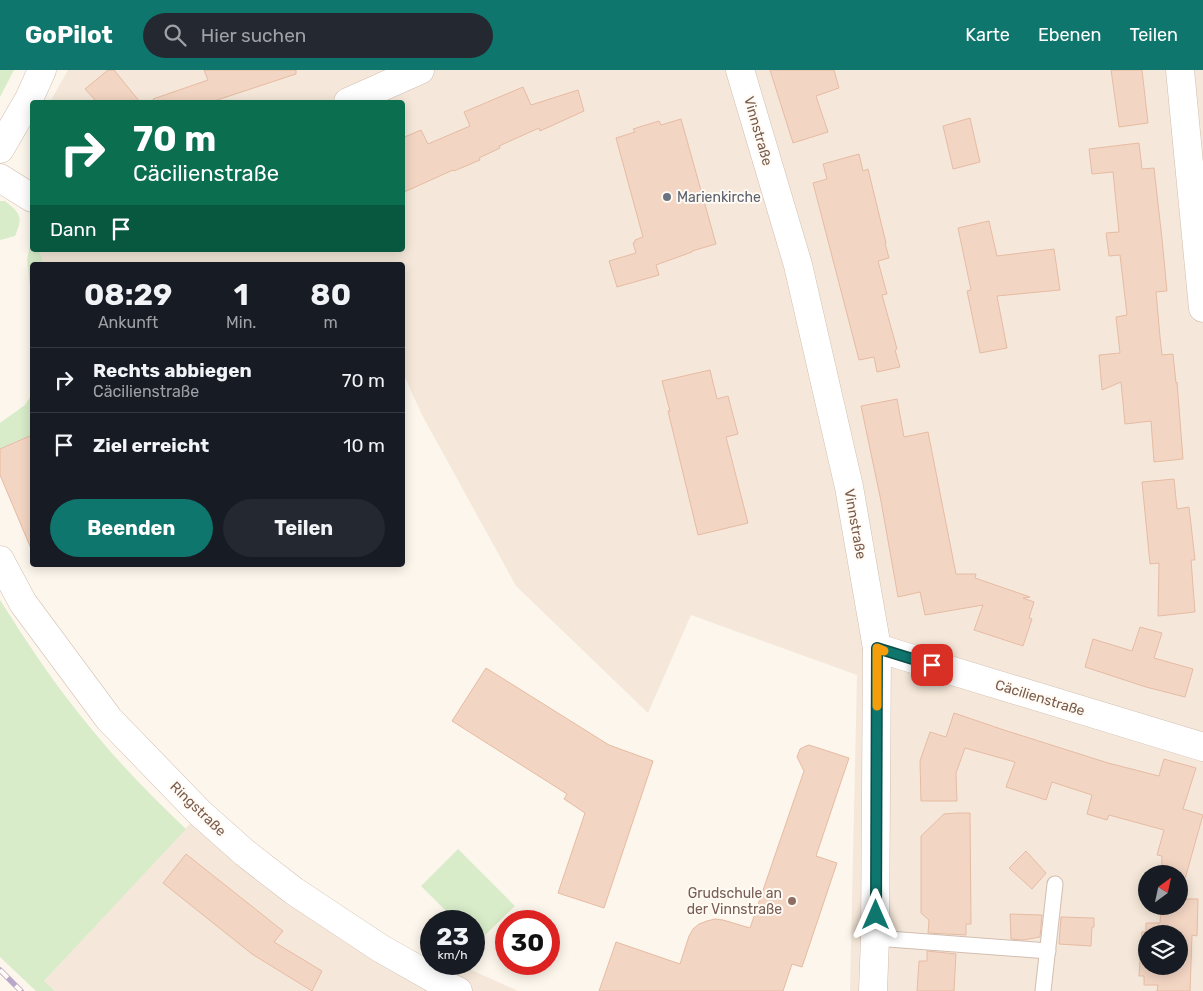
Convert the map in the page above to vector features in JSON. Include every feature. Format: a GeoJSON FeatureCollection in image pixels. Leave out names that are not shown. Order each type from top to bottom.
{"type":"FeatureCollection","features":[{"type":"Feature","properties":{"kind":"street"},"geometry":{"type":"LineString","coordinates":[[0,149],[29,99],[42,70]]}},
{"type":"Feature","properties":{"kind":"street"},"geometry":{"type":"LineString","coordinates":[[352,100],[420,70]]}},
{"type":"Feature","properties":{"kind":"street","name":"Vinnstraße"},"geometry":{"type":"LineString","coordinates":[[740,70],[798,265],[849,487],[877,648],[873,991]]}},
{"type":"Feature","properties":{"kind":"street"},"geometry":{"type":"LineString","coordinates":[[1180,70],[1203,308]]}},
{"type":"Feature","properties":{"kind":"street"},"geometry":{"type":"LineString","coordinates":[[0,178],[30,197]]}},
{"type":"Feature","properties":{"kind":"street","name":"Ringstraße"},"geometry":{"type":"LineString","coordinates":[[0,560],[23,603],[109,719],[200,813],[245,853],[294,891],[380,948],[458,991]]}},
{"type":"Feature","properties":{"kind":"street","name":"Cäcilienstraße"},"geometry":{"type":"LineString","coordinates":[[877,648],[1203,747]]}},
{"type":"Feature","properties":{"kind":"lane"},"geometry":{"type":"LineString","coordinates":[[1043,991],[1055,884]]}},
{"type":"Feature","properties":{"kind":"lane"},"geometry":{"type":"LineString","coordinates":[[875,938],[1048,951]]}},
{"type":"Feature","properties":{"kind":"shaded area"},"geometry":{"type":"Polygon","coordinates":[[[68,70],[1203,70],[1203,991],[850,991],[857,675],[691,615],[648,713],[516,586],[422,415],[405,377],[405,262],[43,262],[40,252],[405,252],[405,100],[51,100],[68,70]]]}},
{"type":"Feature","properties":{"kind":"shaded area"},"geometry":{"type":"Polygon","coordinates":[[[200,813],[420,967],[420,975],[431,975],[447,986],[457,975],[483,975],[518,991],[55,991],[44,981],[200,813]]]}},
{"type":"Feature","properties":{"kind":"green space"},"geometry":{"type":"Polygon","coordinates":[[[0,70],[14,70],[0,97],[0,70]]]}},
{"type":"Feature","properties":{"kind":"green space"},"geometry":{"type":"Polygon","coordinates":[[[0,201],[5,201],[14,209],[20,220],[15,236],[0,240],[0,201]]]}},
{"type":"Feature","properties":{"kind":"green space"},"geometry":{"type":"Polygon","coordinates":[[[30,245],[30,252],[40,252],[43,262],[30,262],[30,287],[27,260],[30,245]]]}},
{"type":"Feature","properties":{"kind":"green space"},"geometry":{"type":"Polygon","coordinates":[[[30,397],[30,436],[0,449],[0,423],[25,405],[30,397]]]}},
{"type":"Feature","properties":{"kind":"green space"},"geometry":{"type":"Polygon","coordinates":[[[0,600],[61,691],[84,720],[133,776],[186,829],[44,981],[55,991],[36,991],[0,957],[0,600]]]}},
{"type":"Feature","properties":{"kind":"green space"},"geometry":{"type":"Polygon","coordinates":[[[458,849],[515,906],[511,910],[495,910],[495,925],[485,935],[485,910],[445,910],[421,886],[458,849]]]}},
{"type":"Feature","properties":{"kind":"building"},"geometry":{"type":"Polygon","coordinates":[[[108,70],[114,70],[138,100],[95,100],[85,89],[108,70]]]}},
{"type":"Feature","properties":{"kind":"building"},"geometry":{"type":"Polygon","coordinates":[[[204,70],[296,70],[296,74],[217,100],[153,100],[208,80],[204,70]]]}},
{"type":"Feature","properties":{"kind":"building"},"geometry":{"type":"Polygon","coordinates":[[[770,70],[834,70],[839,88],[816,96],[828,132],[793,143],[770,70]]]}},
{"type":"Feature","properties":{"kind":"building"},"geometry":{"type":"Polygon","coordinates":[[[1111,70],[1142,70],[1148,123],[1119,127],[1111,70]]]}},
{"type":"Feature","properties":{"kind":"building"},"geometry":{"type":"Polygon","coordinates":[[[523,87],[531,105],[578,90],[584,111],[540,131],[539,128],[499,146],[500,148],[479,158],[480,160],[405,192],[405,137],[421,130],[428,144],[470,126],[464,112],[523,87]]]}},
{"type":"Feature","properties":{"kind":"building"},"geometry":{"type":"Polygon","coordinates":[[[970,118],[980,162],[953,169],[943,126],[970,118]]]}},
{"type":"Feature","properties":{"kind":"building","name":"Marienkirche"},"geometry":{"type":"Polygon","coordinates":[[[681,119],[716,244],[656,265],[659,275],[617,287],[609,261],[636,253],[633,243],[635,240],[643,237],[616,138],[635,132],[633,129],[659,121],[661,125],[681,119]]]}},
{"type":"Feature","properties":{"kind":"building"},"geometry":{"type":"Polygon","coordinates":[[[1139,143],[1142,169],[1154,168],[1167,291],[1156,292],[1160,337],[1162,355],[1173,354],[1183,459],[1154,462],[1151,421],[1125,424],[1121,382],[1102,390],[1099,355],[1120,353],[1116,317],[1127,315],[1120,255],[1109,256],[1106,233],[1119,232],[1113,172],[1092,174],[1089,149],[1139,143]]]}},
{"type":"Feature","properties":{"kind":"building"},"geometry":{"type":"Polygon","coordinates":[[[859,154],[863,171],[868,169],[889,258],[878,261],[887,294],[882,295],[900,367],[877,372],[874,357],[859,360],[813,183],[827,179],[823,164],[859,154]]]}},
{"type":"Feature","properties":{"kind":"building"},"geometry":{"type":"Polygon","coordinates":[[[989,221],[997,256],[1054,249],[1060,290],[997,296],[1007,348],[980,353],[967,291],[971,290],[958,228],[989,221]]]}},
{"type":"Feature","properties":{"kind":"building"},"geometry":{"type":"Polygon","coordinates":[[[710,370],[717,399],[728,396],[738,434],[726,437],[748,523],[698,535],[662,381],[710,370]]]}},
{"type":"Feature","properties":{"kind":"building"},"geometry":{"type":"Polygon","coordinates":[[[897,399],[904,437],[928,432],[956,574],[976,574],[975,578],[1030,597],[1023,598],[1034,602],[1029,618],[1032,619],[1023,646],[974,630],[983,605],[925,615],[920,592],[898,597],[881,501],[861,406],[897,399]]]}},
{"type":"Feature","properties":{"kind":"building"},"geometry":{"type":"Polygon","coordinates":[[[30,436],[30,546],[0,475],[0,449],[30,436]]]}},
{"type":"Feature","properties":{"kind":"building"},"geometry":{"type":"Polygon","coordinates":[[[1174,479],[1177,509],[1189,507],[1195,560],[1191,560],[1195,612],[1158,616],[1159,563],[1150,564],[1142,482],[1174,479]]]}},
{"type":"Feature","properties":{"kind":"building"},"geometry":{"type":"Polygon","coordinates":[[[1140,627],[1162,633],[1154,658],[1193,669],[1185,697],[1146,687],[1085,667],[1093,639],[1132,651],[1140,627]]]}},
{"type":"Feature","properties":{"kind":"building"},"geometry":{"type":"Polygon","coordinates":[[[486,668],[609,745],[653,761],[604,908],[558,893],[585,813],[564,799],[567,794],[452,721],[486,668]]]}},
{"type":"Feature","properties":{"kind":"building"},"geometry":{"type":"Polygon","coordinates":[[[954,713],[1108,763],[1159,776],[1164,759],[1196,768],[1183,809],[1203,815],[1188,868],[1188,865],[1162,865],[1162,856],[1157,855],[1164,830],[1109,815],[1107,820],[1087,814],[1092,795],[1052,782],[1046,800],[1006,787],[1015,762],[965,748],[956,773],[957,801],[921,801],[920,761],[930,732],[946,737],[954,713]]]}},
{"type":"Feature","properties":{"kind":"building","name":"Grudschule an der Vinnstraße"},"geometry":{"type":"Polygon","coordinates":[[[809,745],[849,758],[816,856],[837,863],[802,967],[792,964],[783,991],[599,991],[616,942],[680,964],[689,936],[699,924],[715,919],[750,928],[804,771],[797,757],[800,749],[809,745]]]}},
{"type":"Feature","properties":{"kind":"building"},"geometry":{"type":"Polygon","coordinates":[[[970,813],[971,924],[966,924],[966,935],[928,933],[929,920],[921,913],[921,836],[944,814],[970,813]]]}},
{"type":"Feature","properties":{"kind":"building"},"geometry":{"type":"Polygon","coordinates":[[[1026,851],[1046,873],[1032,889],[1009,868],[1026,851]]]}},
{"type":"Feature","properties":{"kind":"building"},"geometry":{"type":"Polygon","coordinates":[[[186,854],[283,931],[274,942],[322,971],[312,991],[252,954],[163,883],[186,854]]]}},
{"type":"Feature","properties":{"kind":"building"},"geometry":{"type":"Polygon","coordinates":[[[1188,899],[1198,899],[1197,936],[1192,935],[1190,991],[1157,991],[1158,985],[1144,985],[1144,976],[1139,976],[1188,975],[1188,925],[1146,925],[1146,923],[1160,923],[1160,915],[1188,915],[1188,899]]]}},
{"type":"Feature","properties":{"kind":"building"},"geometry":{"type":"Polygon","coordinates":[[[1010,914],[1042,915],[1040,937],[1023,940],[1011,939],[1010,914]]]}},
{"type":"Feature","properties":{"kind":"building"},"geometry":{"type":"Polygon","coordinates":[[[1061,917],[1094,918],[1091,946],[1059,944],[1061,917]]]}},
{"type":"Feature","properties":{"kind":"building"},"geometry":{"type":"Polygon","coordinates":[[[927,951],[956,954],[954,991],[917,991],[919,961],[927,961],[927,951]]]}},
{"type":"Feature","properties":{"kind":"railway"},"geometry":{"type":"LineString","coordinates":[[0,970],[21,991]]}},
{"type":"Feature","properties":{"kind":"slow traffic"},"geometry":{"type":"LineString","coordinates":[[877,706],[877,648],[884,651]]}},
{"type":"Feature","properties":{"kind":"place","name":"Marienkirche"},"geometry":{"type":"Point","coordinates":[667,197]}},
{"type":"Feature","properties":{"kind":"place","name":"Grudschule an der Vinnstraße"},"geometry":{"type":"Point","coordinates":[792,901]}},
{"type":"Feature","properties":{"kind":"route"},"geometry":{"type":"LineString","coordinates":[[876,915],[877,648],[932,665]]}}]}
